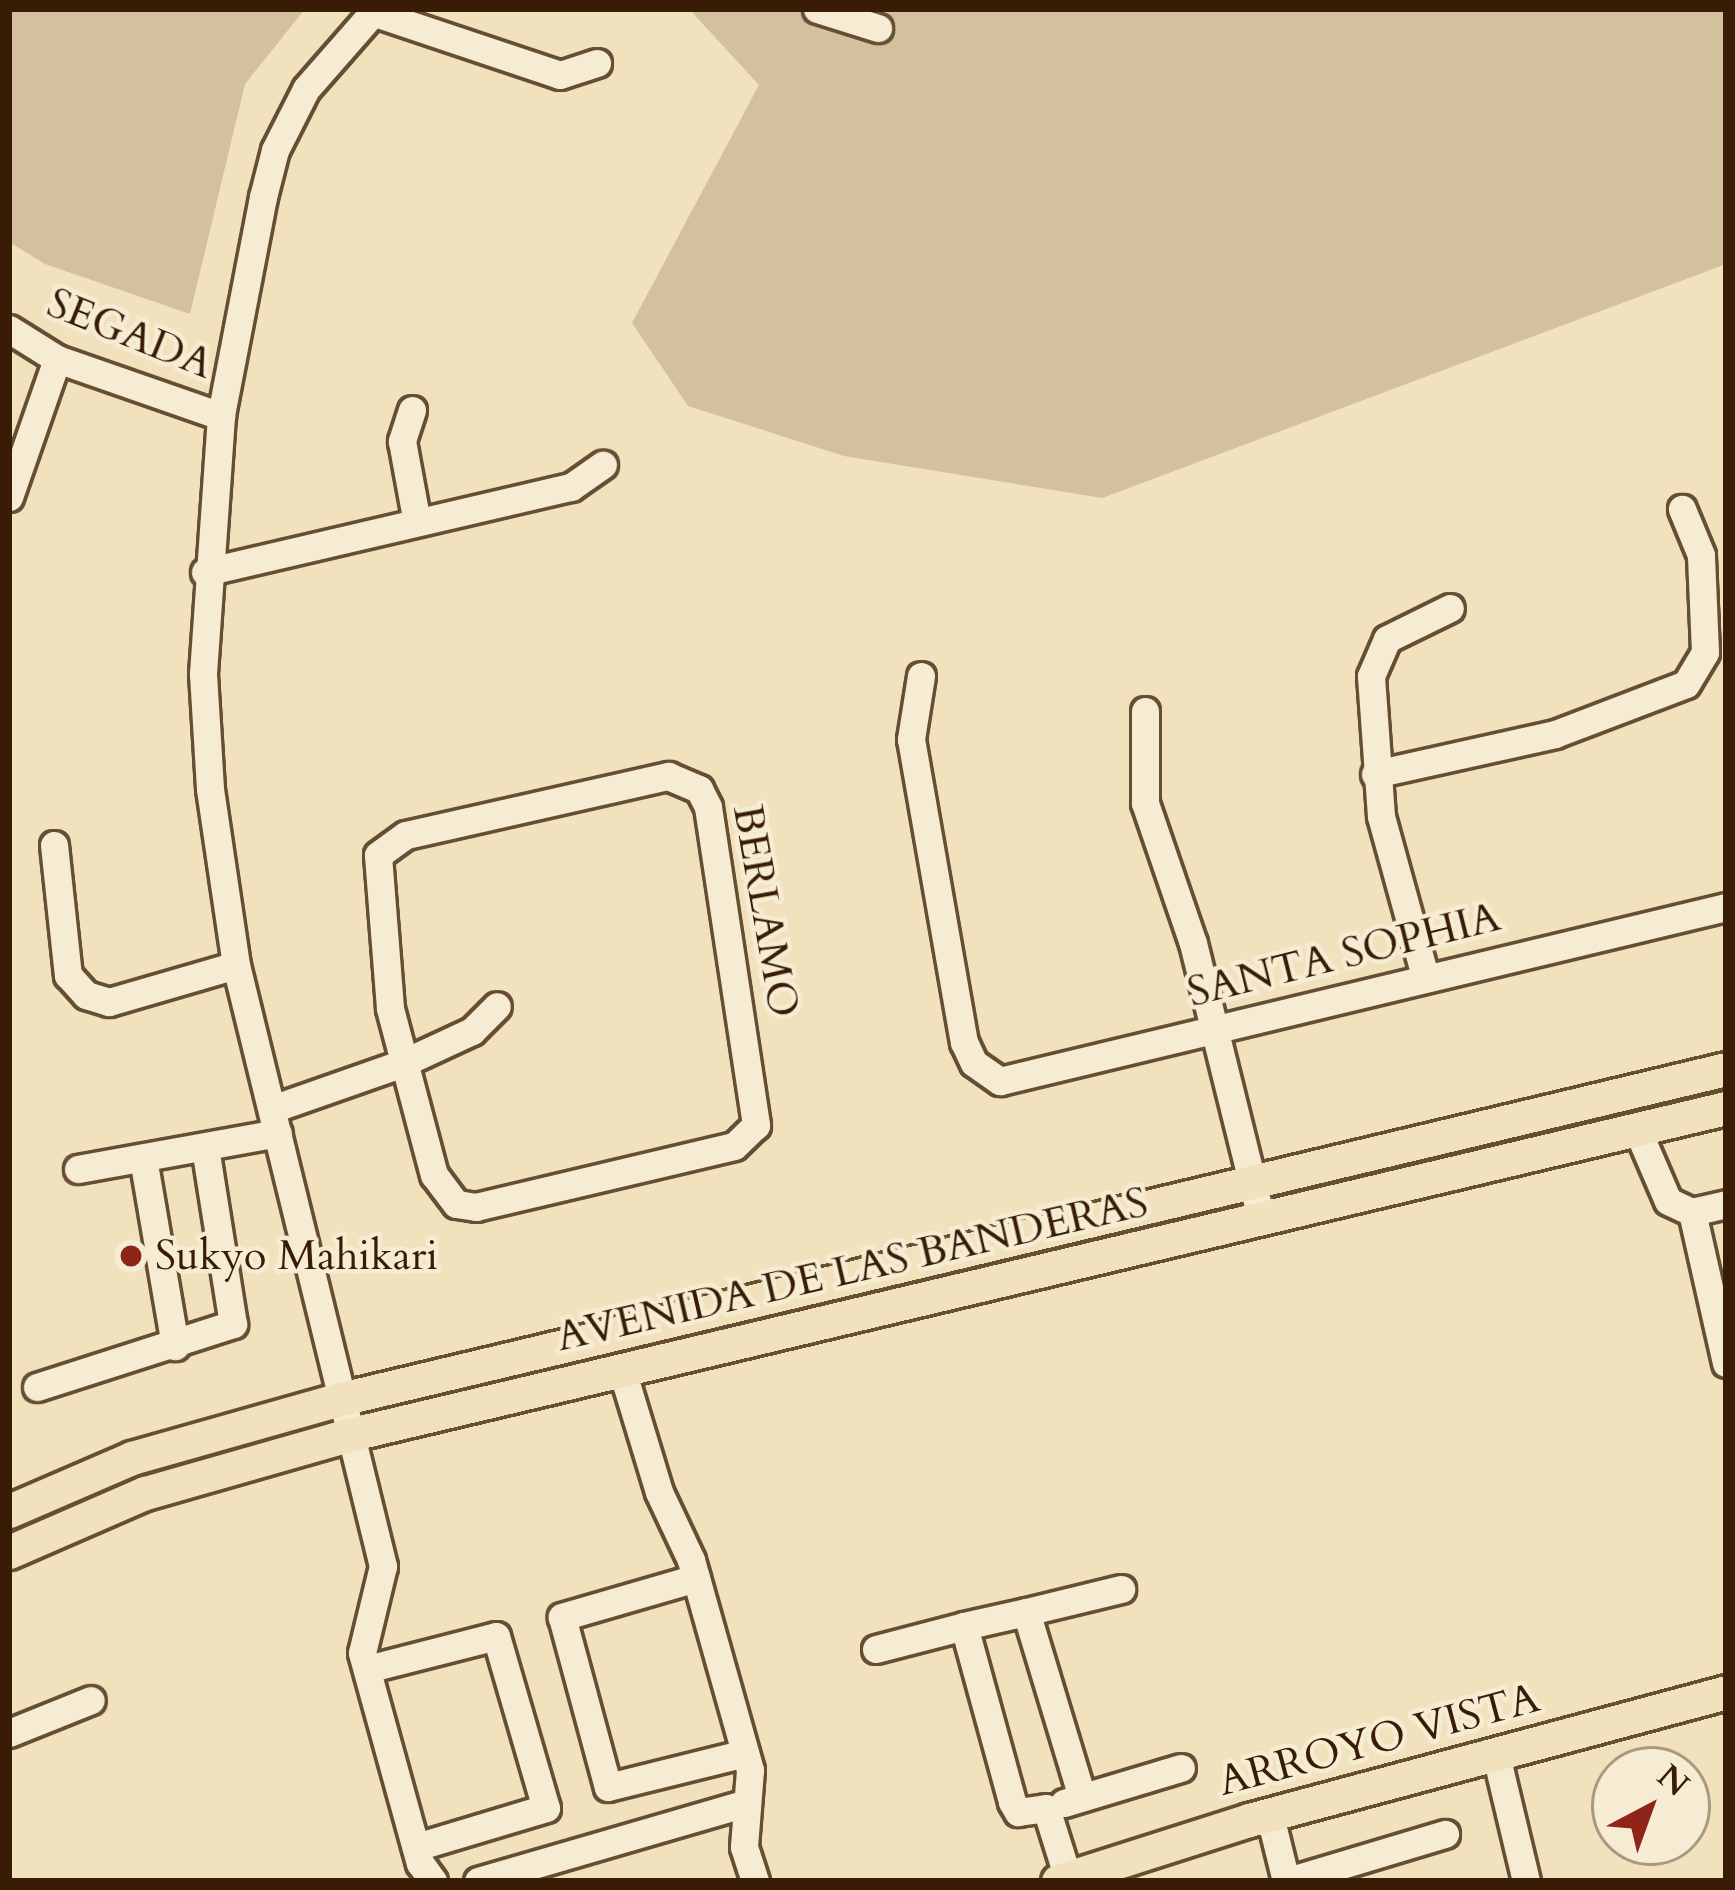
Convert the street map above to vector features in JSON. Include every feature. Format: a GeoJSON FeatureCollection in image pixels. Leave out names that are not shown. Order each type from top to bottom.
{"type":"FeatureCollection","features":[{"type":"Feature","properties":{"kind":"main road","name":"AVENIDA DE LAS BANDERAS"},"geometry":{"type":"LineString","coordinates":[[9,1511],[132,1458],[340,1399],[1726,1070]]}},
{"type":"Feature","properties":{"kind":"main road"},"geometry":{"type":"LineString","coordinates":[[1637,1129],[1654,1113],[1726,1091]]}},
{"type":"Feature","properties":{"kind":"main road","name":"AVENIDA DE LAS BANDERAS"},"geometry":{"type":"LineString","coordinates":[[9,1552],[145,1493],[349,1435],[1726,1108]]}},
{"type":"Feature","properties":{"kind":"main road","name":"ARROYO VISTA"},"geometry":{"type":"LineString","coordinates":[[1063,1880],[1270,1816],[1726,1692]]}},
{"type":"Feature","properties":{"kind":"street"},"geometry":{"type":"LineString","coordinates":[[817,9],[878,28]]}},
{"type":"Feature","properties":{"kind":"street"},"geometry":{"type":"LineString","coordinates":[[433,1881],[416,1847],[362,1652],[383,1566],[236,965],[210,789],[205,572],[220,416],[275,150],[306,89],[374,10],[560,75],[597,63]]}},
{"type":"Feature","properties":{"kind":"street","name":"SEGADA"},"geometry":{"type":"LineString","coordinates":[[9,329],[57,359],[220,416]]}},
{"type":"Feature","properties":{"kind":"street"},"geometry":{"type":"LineString","coordinates":[[9,497],[57,359]]}},
{"type":"Feature","properties":{"kind":"street"},"geometry":{"type":"LineString","coordinates":[[412,410],[402,441],[416,518]]}},
{"type":"Feature","properties":{"kind":"street"},"geometry":{"type":"LineString","coordinates":[[205,572],[416,518],[571,487],[603,465]]}},
{"type":"Feature","properties":{"kind":"street"},"geometry":{"type":"LineString","coordinates":[[1376,774],[1555,734],[1686,684],[1705,652],[1702,555],[1682,509]]}},
{"type":"Feature","properties":{"kind":"street"},"geometry":{"type":"LineString","coordinates":[[1425,976],[1376,774],[1377,656],[1404,625],[1450,608]]}},
{"type":"Feature","properties":{"kind":"street","name":"SANTA SOPHIA"},"geometry":{"type":"LineString","coordinates":[[921,676],[911,739],[964,1042],[984,1073],[1021,1081],[1425,976],[1726,907]]}},
{"type":"Feature","properties":{"kind":"street"},"geometry":{"type":"LineString","coordinates":[[1145,711],[1144,802],[1215,1031],[1261,1218]]}},
{"type":"Feature","properties":{"kind":"street","name":"BERLAMO"},"geometry":{"type":"LineString","coordinates":[[668,776],[699,789],[757,1107],[746,1138],[476,1207],[456,1204],[434,1175],[403,1063],[375,874],[388,843],[668,776]]}},
{"type":"Feature","properties":{"kind":"street"},"geometry":{"type":"LineString","coordinates":[[54,845],[68,974],[86,995],[109,1002],[236,965]]}},
{"type":"Feature","properties":{"kind":"street"},"geometry":{"type":"LineString","coordinates":[[78,1169],[205,1147],[275,1121],[472,1030],[497,1006]]}},
{"type":"Feature","properties":{"kind":"street"},"geometry":{"type":"LineString","coordinates":[[1637,1129],[1653,1181],[1668,1202],[1691,1212],[1726,1204]]}},
{"type":"Feature","properties":{"kind":"street"},"geometry":{"type":"LineString","coordinates":[[37,1387],[233,1324],[205,1147]]}},
{"type":"Feature","properties":{"kind":"street"},"geometry":{"type":"LineString","coordinates":[[142,1158],[175,1346]]}},
{"type":"Feature","properties":{"kind":"street"},"geometry":{"type":"LineString","coordinates":[[1691,1212],[1726,1363]]}},
{"type":"Feature","properties":{"kind":"street"},"geometry":{"type":"LineString","coordinates":[[622,1370],[696,1578],[745,1753],[744,1847],[754,1881]]}},
{"type":"Feature","properties":{"kind":"street"},"geometry":{"type":"LineString","coordinates":[[696,1578],[562,1617],[608,1787],[745,1753]]}},
{"type":"Feature","properties":{"kind":"street"},"geometry":{"type":"LineString","coordinates":[[876,1649],[1121,1589]]}},
{"type":"Feature","properties":{"kind":"street"},"geometry":{"type":"LineString","coordinates":[[1026,1612],[1082,1797]]}},
{"type":"Feature","properties":{"kind":"street"},"geometry":{"type":"LineString","coordinates":[[964,1626],[1018,1812],[1181,1768]]}},
{"type":"Feature","properties":{"kind":"street"},"geometry":{"type":"LineString","coordinates":[[367,1669],[496,1636],[546,1808],[416,1847]]}},
{"type":"Feature","properties":{"kind":"street"},"geometry":{"type":"LineString","coordinates":[[9,1732],[91,1700]]}},
{"type":"Feature","properties":{"kind":"street"},"geometry":{"type":"LineString","coordinates":[[1496,1755],[1526,1881]]}},
{"type":"Feature","properties":{"kind":"street"},"geometry":{"type":"LineString","coordinates":[[478,1881],[747,1803]]}},
{"type":"Feature","properties":{"kind":"street"},"geometry":{"type":"LineString","coordinates":[[1046,1808],[1063,1880]]}},
{"type":"Feature","properties":{"kind":"street"},"geometry":{"type":"LineString","coordinates":[[1270,1816],[1287,1881],[1349,1872],[1444,1834]]}},
{"type":"Feature","properties":{"kind":"shaded area"},"geometry":{"type":"Polygon","coordinates":[[[9,9],[305,9],[245,84],[190,314],[45,264],[9,242],[9,9]]]}},
{"type":"Feature","properties":{"kind":"shaded area"},"geometry":{"type":"Polygon","coordinates":[[[689,9],[1726,9],[1726,264],[1102,498],[844,456],[688,406],[632,323],[759,85],[689,9]]]}},
{"type":"Feature","properties":{"kind":"place","name":"Sukyo Mahikari"},"geometry":{"type":"Point","coordinates":[131,1256]}}]}
